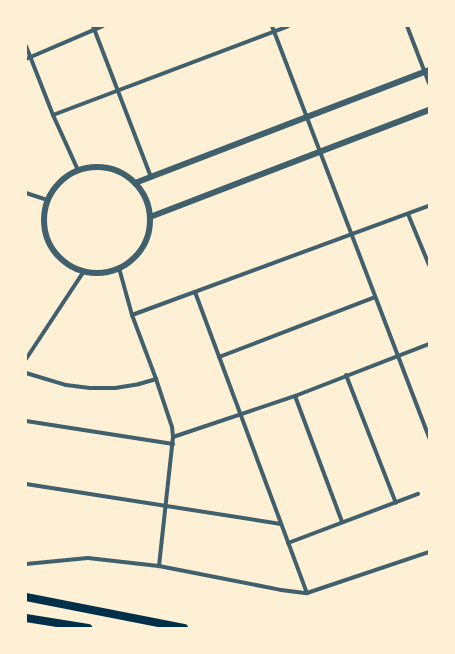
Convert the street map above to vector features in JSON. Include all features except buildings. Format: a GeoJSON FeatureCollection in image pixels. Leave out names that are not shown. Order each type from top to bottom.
{"type":"FeatureCollection","features":[{"type":"Feature","properties":{"kind":"highway"},"geometry":{"type":"LineString","coordinates":[[26,597],[184,628]]}},
{"type":"Feature","properties":{"kind":"highway"},"geometry":{"type":"LineString","coordinates":[[26,618],[88,628]]}},
{"type":"Feature","properties":{"kind":"street"},"geometry":{"type":"LineString","coordinates":[[28,58],[93,28],[103,26]]}},
{"type":"Feature","properties":{"kind":"street"},"geometry":{"type":"LineString","coordinates":[[272,26],[429,438]]}},
{"type":"Feature","properties":{"kind":"street"},"geometry":{"type":"LineString","coordinates":[[53,116],[288,26]]}},
{"type":"Feature","properties":{"kind":"street"},"geometry":{"type":"LineString","coordinates":[[407,26],[427,71],[429,83]]}},
{"type":"Feature","properties":{"kind":"street"},"geometry":{"type":"LineString","coordinates":[[93,28],[151,177]]}},
{"type":"Feature","properties":{"kind":"street"},"geometry":{"type":"LineString","coordinates":[[26,46],[28,58],[78,170]]}},
{"type":"Feature","properties":{"kind":"street"},"geometry":{"type":"LineString","coordinates":[[135,183],[427,71]]}},
{"type":"Feature","properties":{"kind":"street"},"geometry":{"type":"LineString","coordinates":[[150,217],[429,110]]}},
{"type":"Feature","properties":{"kind":"street"},"geometry":{"type":"LineString","coordinates":[[93,166],[108,168],[122,173],[135,183],[145,198],[150,217],[148,233],[142,247],[132,260],[119,268],[102,273],[84,271],[69,265],[56,254],[47,239],[44,223],[47,200],[52,190],[63,178],[78,170],[93,166]]}},
{"type":"Feature","properties":{"kind":"street"},"geometry":{"type":"LineString","coordinates":[[26,193],[47,200]]}},
{"type":"Feature","properties":{"kind":"street"},"geometry":{"type":"LineString","coordinates":[[132,315],[429,206]]}},
{"type":"Feature","properties":{"kind":"street"},"geometry":{"type":"LineString","coordinates":[[408,214],[429,265]]}},
{"type":"Feature","properties":{"kind":"street"},"geometry":{"type":"LineString","coordinates":[[119,268],[132,315],[172,427],[173,444],[159,566]]}},
{"type":"Feature","properties":{"kind":"street"},"geometry":{"type":"LineString","coordinates":[[26,359],[84,271]]}},
{"type":"Feature","properties":{"kind":"street"},"geometry":{"type":"LineString","coordinates":[[195,292],[307,593]]}},
{"type":"Feature","properties":{"kind":"street"},"geometry":{"type":"LineString","coordinates":[[219,357],[375,297]]}},
{"type":"Feature","properties":{"kind":"street"},"geometry":{"type":"LineString","coordinates":[[173,437],[241,416],[429,344]]}},
{"type":"Feature","properties":{"kind":"street"},"geometry":{"type":"LineString","coordinates":[[26,373],[66,385],[90,388],[115,388],[139,384],[156,379]]}},
{"type":"Feature","properties":{"kind":"street"},"geometry":{"type":"LineString","coordinates":[[346,375],[396,503]]}},
{"type":"Feature","properties":{"kind":"street"},"geometry":{"type":"LineString","coordinates":[[295,396],[342,522]]}},
{"type":"Feature","properties":{"kind":"street"},"geometry":{"type":"LineString","coordinates":[[26,421],[173,444]]}},
{"type":"Feature","properties":{"kind":"street"},"geometry":{"type":"LineString","coordinates":[[26,484],[281,524]]}},
{"type":"Feature","properties":{"kind":"street"},"geometry":{"type":"LineString","coordinates":[[288,543],[418,494]]}},
{"type":"Feature","properties":{"kind":"street"},"geometry":{"type":"LineString","coordinates":[[26,564],[88,558],[159,566],[280,590],[307,593],[429,552]]}}]}
